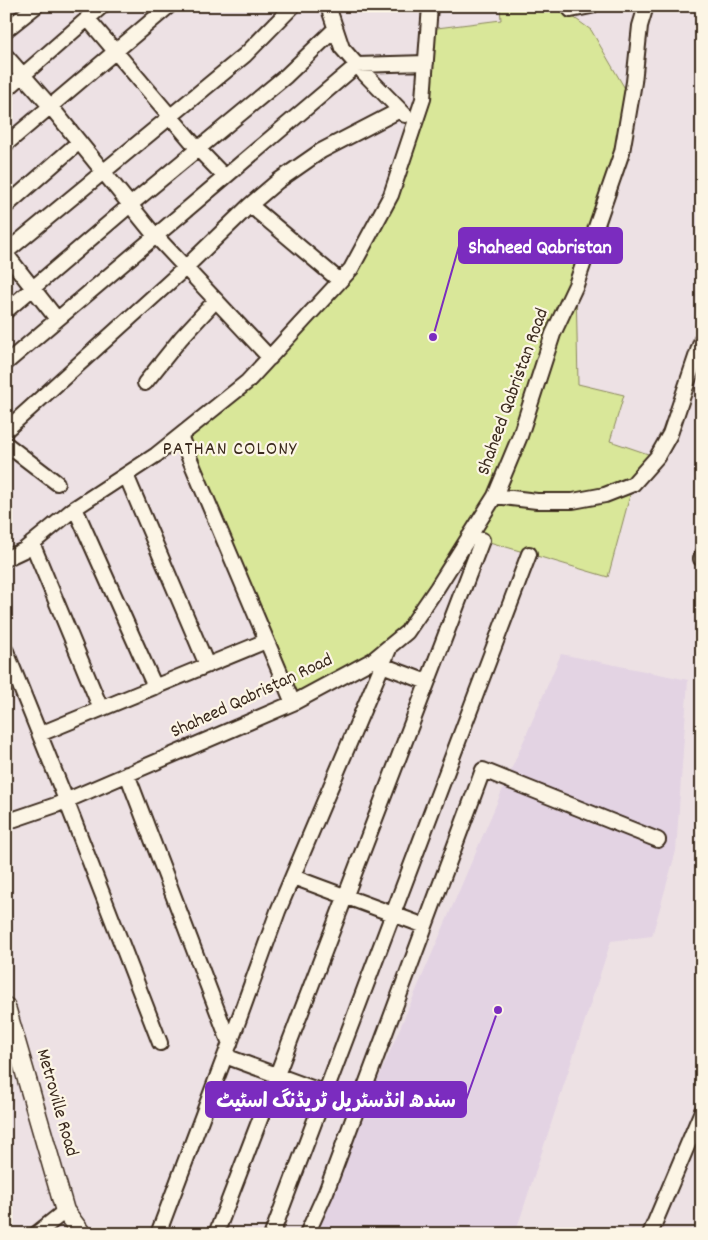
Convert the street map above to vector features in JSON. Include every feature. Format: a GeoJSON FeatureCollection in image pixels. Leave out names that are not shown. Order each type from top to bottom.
{"type":"FeatureCollection","features":[{"type":"Feature","properties":{"kind":"main road","name":"Metroville Road"},"geometry":{"type":"LineString","coordinates":[[6,1009],[65,1211]]}},
{"type":"Feature","properties":{"kind":"main road"},"geometry":{"type":"LineString","coordinates":[[65,1211],[82,1234]]}},
{"type":"Feature","properties":{"kind":"street"},"geometry":{"type":"LineString","coordinates":[[6,30],[36,6]]}},
{"type":"Feature","properties":{"kind":"street"},"geometry":{"type":"LineString","coordinates":[[6,90],[102,6]]}},
{"type":"Feature","properties":{"kind":"street"},"geometry":{"type":"LineString","coordinates":[[6,144],[169,6]]}},
{"type":"Feature","properties":{"kind":"street"},"geometry":{"type":"LineString","coordinates":[[57,320],[6,253],[245,55],[293,6]]}},
{"type":"Feature","properties":{"kind":"street"},"geometry":{"type":"LineString","coordinates":[[328,6],[342,48],[414,125]]}},
{"type":"Feature","properties":{"kind":"street"},"geometry":{"type":"LineString","coordinates":[[7,558],[24,550],[75,508],[156,455],[247,382],[351,269],[391,195],[423,99],[430,6]]}},
{"type":"Feature","properties":{"kind":"street"},"geometry":{"type":"LineString","coordinates":[[568,6],[571,10],[591,6]]}},
{"type":"Feature","properties":{"kind":"street","name":"Shaheed Qabristan Road"},"geometry":{"type":"LineString","coordinates":[[6,822],[66,800],[293,703],[373,660],[407,632],[495,496],[520,436],[553,334],[576,285],[622,152],[634,82],[640,26],[646,6]]}},
{"type":"Feature","properties":{"kind":"street"},"geometry":{"type":"LineString","coordinates":[[87,18],[224,177]]}},
{"type":"Feature","properties":{"kind":"street"},"geometry":{"type":"LineString","coordinates":[[6,311],[286,76],[335,29]]}},
{"type":"Feature","properties":{"kind":"street"},"geometry":{"type":"LineString","coordinates":[[6,56],[51,106],[155,235],[270,358]]}},
{"type":"Feature","properties":{"kind":"street"},"geometry":{"type":"LineString","coordinates":[[6,363],[357,65],[426,63]]}},
{"type":"Feature","properties":{"kind":"street"},"geometry":{"type":"LineString","coordinates":[[6,430],[186,268],[250,205],[278,181],[321,151],[400,110]]}},
{"type":"Feature","properties":{"kind":"street"},"geometry":{"type":"LineString","coordinates":[[6,206],[79,142]]}},
{"type":"Feature","properties":{"kind":"street"},"geometry":{"type":"LineString","coordinates":[[250,205],[340,281]]}},
{"type":"Feature","properties":{"kind":"street"},"geometry":{"type":"LineString","coordinates":[[145,383],[216,300]]}},
{"type":"Feature","properties":{"kind":"street"},"geometry":{"type":"LineString","coordinates":[[495,496],[537,501],[573,501],[606,495],[634,484],[657,457],[670,434],[702,339]]}},
{"type":"Feature","properties":{"kind":"street"},"geometry":{"type":"LineString","coordinates":[[180,436],[293,703]]}},
{"type":"Feature","properties":{"kind":"street"},"geometry":{"type":"LineString","coordinates":[[6,444],[57,483]]}},
{"type":"Feature","properties":{"kind":"street"},"geometry":{"type":"LineString","coordinates":[[126,475],[207,665]]}},
{"type":"Feature","properties":{"kind":"street"},"geometry":{"type":"LineString","coordinates":[[75,508],[155,687]]}},
{"type":"Feature","properties":{"kind":"street"},"geometry":{"type":"LineString","coordinates":[[216,1234],[482,540],[469,537]]}},
{"type":"Feature","properties":{"kind":"street"},"geometry":{"type":"LineString","coordinates":[[32,543],[101,709]]}},
{"type":"Feature","properties":{"kind":"street"},"geometry":{"type":"LineString","coordinates":[[272,1234],[529,554]]}},
{"type":"Feature","properties":{"kind":"street"},"geometry":{"type":"LineString","coordinates":[[40,734],[266,641]]}},
{"type":"Feature","properties":{"kind":"street"},"geometry":{"type":"LineString","coordinates":[[162,1232],[278,911],[390,646]]}},
{"type":"Feature","properties":{"kind":"street"},"geometry":{"type":"LineString","coordinates":[[6,651],[160,1042]]}},
{"type":"Feature","properties":{"kind":"street"},"geometry":{"type":"LineString","coordinates":[[382,665],[427,682]]}},
{"type":"Feature","properties":{"kind":"street"},"geometry":{"type":"LineString","coordinates":[[306,1234],[326,1192],[483,770],[658,840]]}},
{"type":"Feature","properties":{"kind":"street"},"geometry":{"type":"LineString","coordinates":[[127,774],[228,1050],[277,1075],[358,1105]]}},
{"type":"Feature","properties":{"kind":"street"},"geometry":{"type":"LineString","coordinates":[[293,877],[425,926]]}},
{"type":"Feature","properties":{"kind":"street"},"geometry":{"type":"LineString","coordinates":[[650,1234],[702,1111]]}},
{"type":"Feature","properties":{"kind":"street"},"geometry":{"type":"LineString","coordinates":[[36,1234],[65,1211]]}},
{"type":"Feature","properties":{"kind":"shaded area"},"geometry":{"type":"Polygon","coordinates":[[[561,654],[688,680],[676,851],[652,936],[611,941],[515,1234],[303,1234],[378,1079],[561,654]]]}},
{"type":"Feature","properties":{"kind":"green space"},"geometry":{"type":"Polygon","coordinates":[[[500,6],[558,6],[591,30],[631,99],[576,285],[578,384],[624,395],[610,441],[657,457],[633,484],[608,577],[469,536],[407,632],[295,701],[180,436],[247,382],[351,269],[391,195],[423,99],[429,29],[501,20],[500,6]]]}},
{"type":"Feature","properties":{"kind":"place","name":"Shaheed Qabristan"},"geometry":{"type":"Point","coordinates":[433,337]}},
{"type":"Feature","properties":{"kind":"place","name":"سندھ انڈسٹریل ٹریڈنگ اسٹیٹ"},"geometry":{"type":"Point","coordinates":[498,1010]}},
{"type":"Feature","properties":{"kind":"district","name":"PATHAN COLONY"},"geometry":{"type":"Point","coordinates":[230,450]}}]}
